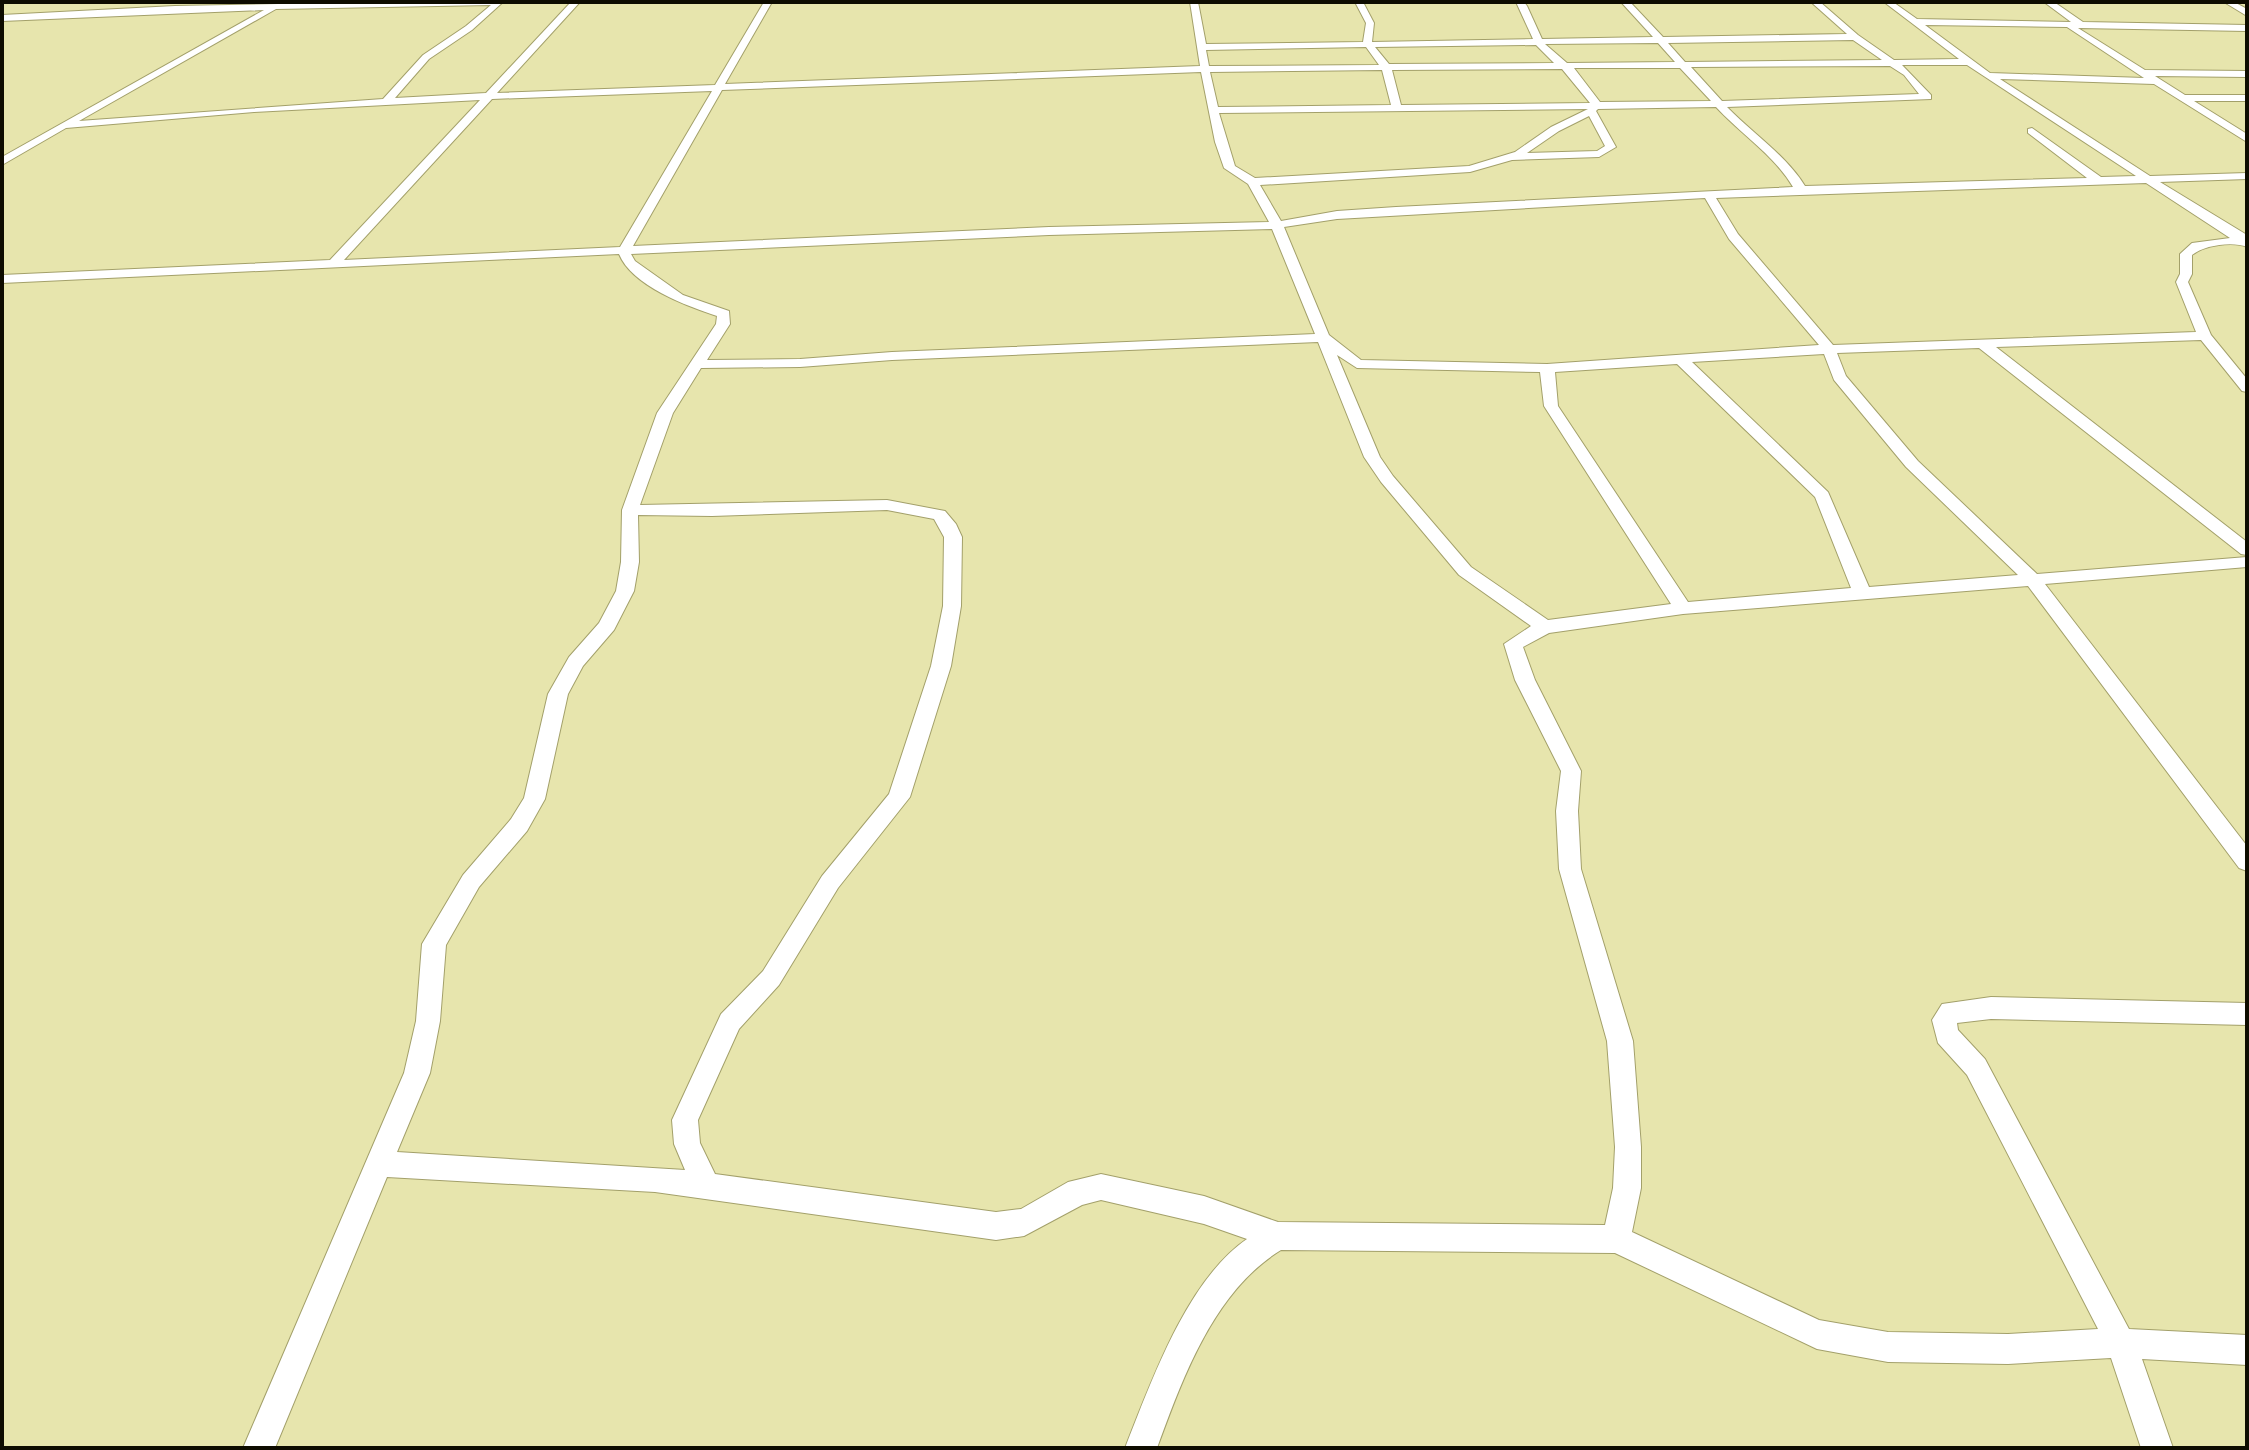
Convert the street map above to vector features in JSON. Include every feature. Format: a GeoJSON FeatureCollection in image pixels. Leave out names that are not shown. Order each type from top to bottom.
{"type":"FeatureCollection","features":[{"type":"Feature","properties":{"kind":"street"},"geometry":{"type":"LineString","coordinates":[[141,10],[157,2]]}},
{"type":"Feature","properties":{"kind":"street"},"geometry":{"type":"LineString","coordinates":[[2,18],[279,4],[496,2]]}},
{"type":"Feature","properties":{"kind":"street"},"geometry":{"type":"LineString","coordinates":[[387,101],[426,57],[469,28],[496,2]]}},
{"type":"Feature","properties":{"kind":"street"},"geometry":{"type":"LineString","coordinates":[[335,262],[576,2]]}},
{"type":"Feature","properties":{"kind":"street"},"geometry":{"type":"LineString","coordinates":[[624,251],[768,2]]}},
{"type":"Feature","properties":{"kind":"street"},"geometry":{"type":"LineString","coordinates":[[1194,2],[1205,69],[1230,168],[1253,182],[1277,225],[1372,457],[1465,571],[1545,627]]}},
{"type":"Feature","properties":{"kind":"street"},"geometry":{"type":"LineString","coordinates":[[1359,2],[1370,23],[1367,43],[1386,67],[1397,108]]}},
{"type":"Feature","properties":{"kind":"street"},"geometry":{"type":"LineString","coordinates":[[1253,182],[1462,170],[1510,157],[1593,154],[1609,150],[1610,142],[1590,92],[1566,67],[1547,54],[1539,42],[1530,14],[1520,2]]}},
{"type":"Feature","properties":{"kind":"street"},"geometry":{"type":"LineString","coordinates":[[1625,2],[1745,132],[1788,168],[1801,190]]}},
{"type":"Feature","properties":{"kind":"street"},"geometry":{"type":"LineString","coordinates":[[1214,110],[1594,108],[1927,97],[1907,73],[1855,37],[1815,2]]}},
{"type":"Feature","properties":{"kind":"street"},"geometry":{"type":"LineString","coordinates":[[1888,2],[1988,76],[2245,240]]}},
{"type":"Feature","properties":{"kind":"street"},"geometry":{"type":"LineString","coordinates":[[2048,2],[2084,27]]}},
{"type":"Feature","properties":{"kind":"street"},"geometry":{"type":"LineString","coordinates":[[2228,2],[2247,13]]}},
{"type":"Feature","properties":{"kind":"street"},"geometry":{"type":"LineString","coordinates":[[2,162],[279,4]]}},
{"type":"Feature","properties":{"kind":"street"},"geometry":{"type":"LineString","coordinates":[[1917,22],[2244,29]]}},
{"type":"Feature","properties":{"kind":"street"},"geometry":{"type":"LineString","coordinates":[[2071,27],[2247,139]]}},
{"type":"Feature","properties":{"kind":"street"},"geometry":{"type":"LineString","coordinates":[[1201,47],[1855,37]]}},
{"type":"Feature","properties":{"kind":"street"},"geometry":{"type":"LineString","coordinates":[[63,125],[387,101],[1205,69],[1971,62]]}},
{"type":"Feature","properties":{"kind":"street"},"geometry":{"type":"LineString","coordinates":[[1938,63],[1949,69]]}},
{"type":"Feature","properties":{"kind":"street"},"geometry":{"type":"LineString","coordinates":[[2140,73],[2247,74]]}},
{"type":"Feature","properties":{"kind":"street"},"geometry":{"type":"LineString","coordinates":[[1988,76],[2158,82]]}},
{"type":"Feature","properties":{"kind":"street"},"geometry":{"type":"LineString","coordinates":[[2182,98],[2247,98]]}},
{"type":"Feature","properties":{"kind":"street"},"geometry":{"type":"LineString","coordinates":[[1510,157],[1594,108]]}},
{"type":"Feature","properties":{"kind":"street"},"geometry":{"type":"LineString","coordinates":[[2032,131],[2100,182]]}},
{"type":"Feature","properties":{"kind":"street"},"geometry":{"type":"LineString","coordinates":[[2,279],[1077,230],[1277,225],[1351,214],[1801,190],[2247,176]]}},
{"type":"Feature","properties":{"kind":"street"},"geometry":{"type":"LineString","coordinates":[[1709,196],[1733,236],[1829,349],[1839,377],[1912,464],[2032,579],[2247,862]]}},
{"type":"Feature","properties":{"kind":"street"},"geometry":{"type":"LineString","coordinates":[[2245,240],[2196,246],[2186,254],[2186,274],[2182,282],[2205,336],[2247,388]]}},
{"type":"Feature","properties":{"kind":"street"},"geometry":{"type":"LineString","coordinates":[[259,1448],[408,1096],[423,1048],[434,944],[471,881],[519,825],[534,799],[558,694],[576,662],[607,626],[625,591],[630,562],[630,510],[665,413],[723,324],[725,315],[678,298],[629,263],[624,251]]}},
{"type":"Feature","properties":{"kind":"street"},"geometry":{"type":"LineString","coordinates":[[697,364],[800,363],[892,356],[1325,338],[1357,364],[1547,368],[1829,349],[2205,336]]}},
{"type":"Feature","properties":{"kind":"street"},"geometry":{"type":"LineString","coordinates":[[1983,344],[2247,550]]}},
{"type":"Feature","properties":{"kind":"street"},"geometry":{"type":"LineString","coordinates":[[1679,358],[1822,495],[1863,595]]}},
{"type":"Feature","properties":{"kind":"street"},"geometry":{"type":"LineString","coordinates":[[1547,368],[1551,406],[1683,608]]}},
{"type":"Feature","properties":{"kind":"street"},"geometry":{"type":"LineString","coordinates":[[630,510],[712,511],[887,505],[939,515],[948,524],[953,537],[952,606],[941,666],[899,797],[830,882],[771,978],[730,1022],[685,1120],[687,1144],[706,1185]]}},
{"type":"Feature","properties":{"kind":"street"},"geometry":{"type":"LineString","coordinates":[[1616,1239],[1627,1188],[1628,1147],[1620,1041],[1570,869],[1567,811],[1571,771],[1525,680],[1513,644],[1545,627],[1683,608],[2247,562]]}},
{"type":"Feature","properties":{"kind":"street"},"geometry":{"type":"LineString","coordinates":[[2157,1448],[2121,1343],[1976,1067],[1947,1035],[1944,1020],[1951,1012],[1991,1008],[2247,1014]]}},
{"type":"Feature","properties":{"kind":"street"},"geometry":{"type":"LineString","coordinates":[[380,1164],[706,1185],[996,1226],[1024,1222],[1078,1192],[1101,1187],[1204,1210],[1278,1236],[1616,1239],[1773,1316],[1817,1334],[1851,1342],[1955,1350],[2121,1343],[2247,1350]]}},
{"type":"Feature","properties":{"kind":"street"},"geometry":{"type":"LineString","coordinates":[[1141,1448],[1180,1359],[1235,1267],[1252,1251],[1278,1236]]}}]}
